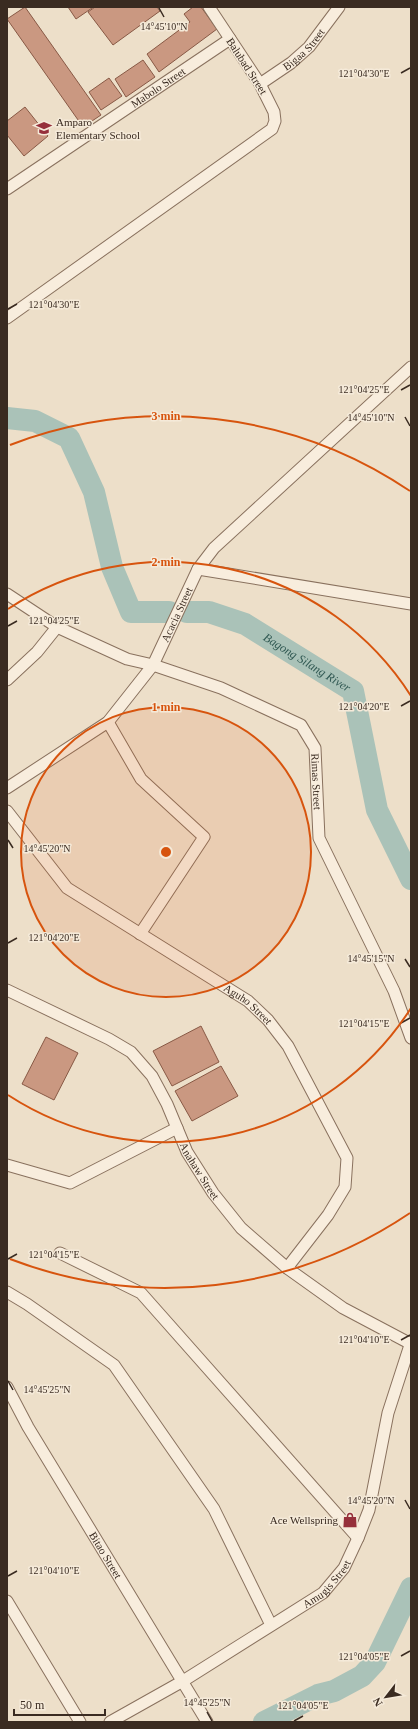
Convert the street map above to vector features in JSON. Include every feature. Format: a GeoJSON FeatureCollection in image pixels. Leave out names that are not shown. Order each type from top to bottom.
{"type":"FeatureCollection","features":[{"type":"Feature","properties":{"kind":"street","name":"Balubad Street"},"geometry":{"type":"LineString","coordinates":[[7,318],[272,129],[275,121],[274,112],[260,84],[209,7]]}},
{"type":"Feature","properties":{"kind":"street","name":"Bigaa Street"},"geometry":{"type":"LineString","coordinates":[[260,84],[291,63],[308,48],[338,7]]}},
{"type":"Feature","properties":{"kind":"street","name":"Mabolo Street"},"geometry":{"type":"LineString","coordinates":[[7,189],[230,39]]}},
{"type":"Feature","properties":{"kind":"street","name":"Acacia Street"},"geometry":{"type":"LineString","coordinates":[[7,788],[108,722],[153,665],[198,569],[214,548],[411,367]]}},
{"type":"Feature","properties":{"kind":"street"},"geometry":{"type":"LineString","coordinates":[[198,569],[411,604]]}},
{"type":"Feature","properties":{"kind":"street","name":"Rimas Street"},"geometry":{"type":"LineString","coordinates":[[7,594],[57,627],[127,659],[153,665],[221,688],[301,725],[315,748],[319,838],[394,991],[411,1038]]}},
{"type":"Feature","properties":{"kind":"street"},"geometry":{"type":"LineString","coordinates":[[7,680],[37,652],[57,627]]}},
{"type":"Feature","properties":{"kind":"street"},"geometry":{"type":"LineString","coordinates":[[108,722],[141,779],[204,837],[140,934]]}},
{"type":"Feature","properties":{"kind":"street","name":"Aguho Street"},"geometry":{"type":"LineString","coordinates":[[7,810],[67,888],[248,1001],[268,1020],[288,1046],[347,1158],[345,1187],[328,1215],[287,1268]]}},
{"type":"Feature","properties":{"kind":"street","name":"Anahaw Street"},"geometry":{"type":"LineString","coordinates":[[7,990],[109,1039],[131,1052],[152,1076],[187,1152],[213,1193],[241,1228],[287,1268],[343,1308],[411,1343]]}},
{"type":"Feature","properties":{"kind":"street"},"geometry":{"type":"LineString","coordinates":[[7,1165],[70,1182],[177,1128]]}},
{"type":"Feature","properties":{"kind":"street"},"geometry":{"type":"LineString","coordinates":[[60,1253],[141,1292],[358,1538]]}},
{"type":"Feature","properties":{"kind":"street"},"geometry":{"type":"LineString","coordinates":[[7,1292],[27,1304],[114,1365],[214,1509],[271,1625]]}},
{"type":"Feature","properties":{"kind":"street","name":"Amugis Street"},"geometry":{"type":"LineString","coordinates":[[110,1722],[183,1681],[323,1593],[344,1568],[369,1510],[388,1413],[411,1343]]}},
{"type":"Feature","properties":{"kind":"street","name":"Bitao Street"},"geometry":{"type":"LineString","coordinates":[[7,1387],[32,1434],[207,1722]]}},
{"type":"Feature","properties":{"kind":"street"},"geometry":{"type":"LineString","coordinates":[[7,1601],[80,1722]]}},
{"type":"Feature","properties":{"kind":"building"},"geometry":{"type":"Polygon","coordinates":[[[25,7],[101,115],[83,127],[7,19],[25,7]]]}},
{"type":"Feature","properties":{"kind":"building"},"geometry":{"type":"Polygon","coordinates":[[[68,7],[92,7],[92,8],[76,19],[68,7]]]}},
{"type":"Feature","properties":{"kind":"building"},"geometry":{"type":"Polygon","coordinates":[[[95,7],[157,7],[160,11],[113,45],[88,12],[95,7]]]}},
{"type":"Feature","properties":{"kind":"building"},"geometry":{"type":"Polygon","coordinates":[[[193,7],[201,7],[217,29],[159,72],[147,54],[190,22],[184,14],[193,7]]]}},
{"type":"Feature","properties":{"kind":"building"},"geometry":{"type":"Polygon","coordinates":[[[143,60],[155,77],[126,97],[115,79],[143,60]]]}},
{"type":"Feature","properties":{"kind":"building"},"geometry":{"type":"Polygon","coordinates":[[[109,78],[122,96],[101,110],[89,92],[109,78]]]}},
{"type":"Feature","properties":{"kind":"building"},"geometry":{"type":"Polygon","coordinates":[[[25,107],[48,136],[24,156],[7,135],[7,121],[25,107]]]}},
{"type":"Feature","properties":{"kind":"building"},"geometry":{"type":"Polygon","coordinates":[[[201,1026],[219,1062],[172,1086],[153,1051],[201,1026]]]}},
{"type":"Feature","properties":{"kind":"building"},"geometry":{"type":"Polygon","coordinates":[[[46,1037],[78,1053],[54,1100],[22,1084],[46,1037]]]}},
{"type":"Feature","properties":{"kind":"building"},"geometry":{"type":"Polygon","coordinates":[[[221,1066],[238,1096],[192,1121],[175,1091],[221,1066]]]}},
{"type":"Feature","properties":{"kind":"waterway","name":"Bagong Silang River"},"geometry":{"type":"LineString","coordinates":[[7,418],[35,421],[69,438],[94,492],[112,567],[131,612],[169,612]]}},
{"type":"Feature","properties":{"kind":"waterway","name":"Bagong Silang River"},"geometry":{"type":"LineString","coordinates":[[187,612],[209,612],[245,624],[353,691],[377,810],[411,879]]}},
{"type":"Feature","properties":{"kind":"waterway","name":"Bagong Silang River"},"geometry":{"type":"LineString","coordinates":[[264,1722],[318,1695],[334,1691],[362,1676],[375,1662],[411,1588]]}},
{"type":"Feature","properties":{"kind":"place","name":"Amparo Elementary School"},"geometry":{"type":"Point","coordinates":[44,128]}},
{"type":"Feature","properties":{"kind":"place","name":"Ace Wellspring"},"geometry":{"type":"Point","coordinates":[350,1520]}}]}
